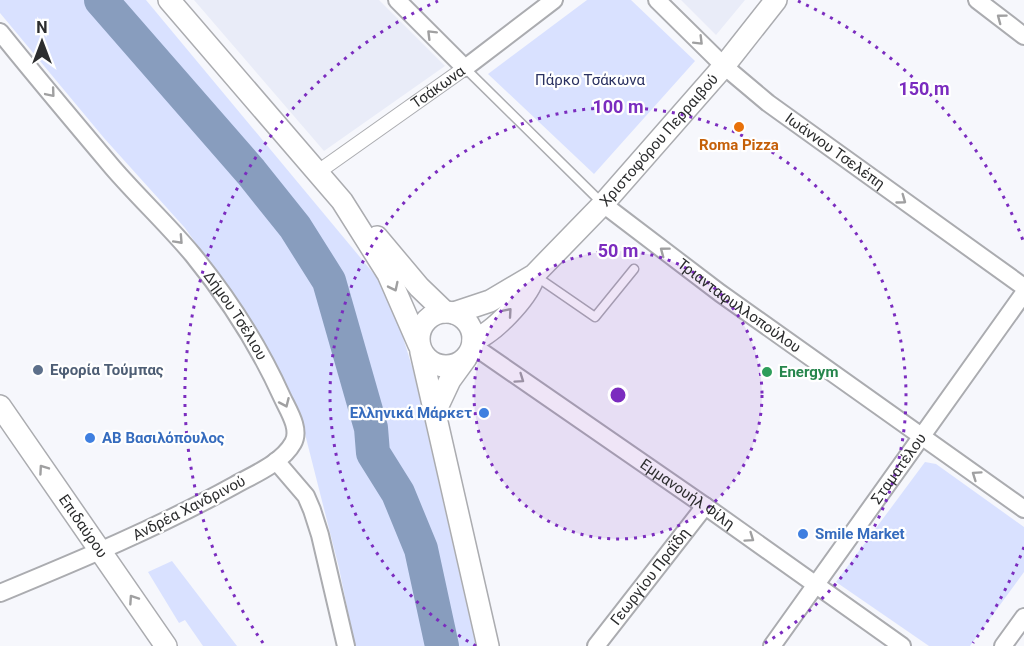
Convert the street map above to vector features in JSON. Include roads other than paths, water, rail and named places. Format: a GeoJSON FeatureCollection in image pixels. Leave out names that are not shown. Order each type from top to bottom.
{"type":"FeatureCollection","features":[{"type":"Feature","properties":{"kind":"street"},"geometry":{"type":"LineString","coordinates":[[169,0],[419,287],[449,313],[468,324],[470,347],[450,380],[435,412]]}},
{"type":"Feature","properties":{"kind":"street"},"geometry":{"type":"LineString","coordinates":[[397,0],[465,68]]}},
{"type":"Feature","properties":{"kind":"street","name":"Τσάκωνα"},"geometry":{"type":"LineString","coordinates":[[318,172],[465,68],[554,0]]}},
{"type":"Feature","properties":{"kind":"street","name":"Ιωάννου Τσελέπη"},"geometry":{"type":"LineString","coordinates":[[657,0],[724,66],[790,120],[1024,288]]}},
{"type":"Feature","properties":{"kind":"street","name":"Χριστοφόρου Περραιβού"},"geometry":{"type":"LineString","coordinates":[[449,313],[490,302],[534,275],[603,204],[724,66],[776,0]]}},
{"type":"Feature","properties":{"kind":"street"},"geometry":{"type":"LineString","coordinates":[[977,0],[1024,36]]}},
{"type":"Feature","properties":{"kind":"street","name":"Δήμου Τσέλιου"},"geometry":{"type":"LineString","coordinates":[[3,41],[115,170],[193,255],[244,327],[277,384],[295,427],[294,441],[276,461]]}},
{"type":"Feature","properties":{"kind":"street"},"geometry":{"type":"LineString","coordinates":[[342,201],[388,274],[420,349],[427,359],[440,366],[454,365],[470,347]]}},
{"type":"Feature","properties":{"kind":"street","name":"Τριανταφυλλοπούλου"},"geometry":{"type":"LineString","coordinates":[[603,204],[730,299],[1024,509]]}},
{"type":"Feature","properties":{"kind":"street","name":"Χριστοφόρου Περραιβού"},"geometry":{"type":"LineString","coordinates":[[470,347],[497,326],[526,292],[534,275]]}},
{"type":"Feature","properties":{"kind":"street","name":"Σταματέλου"},"geometry":{"type":"LineString","coordinates":[[772,646],[1024,293]]}},
{"type":"Feature","properties":{"kind":"street"},"geometry":{"type":"LineString","coordinates":[[449,313],[431,316],[424,323],[418,336],[488,646]]}},
{"type":"Feature","properties":{"kind":"street","name":"Εμμανουήλ Φίλη"},"geometry":{"type":"LineString","coordinates":[[470,347],[705,506],[902,646]]}},
{"type":"Feature","properties":{"kind":"street","name":"Επιδαύρου"},"geometry":{"type":"LineString","coordinates":[[0,406],[165,646]]}},
{"type":"Feature","properties":{"kind":"street"},"geometry":{"type":"LineString","coordinates":[[276,461],[306,496],[312,510],[346,646]]}},
{"type":"Feature","properties":{"kind":"street","name":"Ανδρέα Χανδρινού"},"geometry":{"type":"LineString","coordinates":[[0,593],[101,551],[193,508],[276,461]]}},
{"type":"Feature","properties":{"kind":"street","name":"Γεωργίου Πραΐδη"},"geometry":{"type":"LineString","coordinates":[[596,646],[705,506]]}},
{"type":"Feature","properties":{"kind":"street"},"geometry":{"type":"LineString","coordinates":[[1003,646],[1024,617]]}},
{"type":"Feature","properties":{"kind":"lane"},"geometry":{"type":"LineString","coordinates":[[465,68],[603,204]]}},
{"type":"Feature","properties":{"kind":"lane"},"geometry":{"type":"LineString","coordinates":[[534,275],[595,316],[634,269]]}},
{"type":"Feature","properties":{"kind":"waterway"},"geometry":{"type":"LineString","coordinates":[[101,0],[251,172],[295,227],[329,281],[371,428],[373,453],[398,493],[421,549],[442,646]]}},
{"type":"Feature","properties":{"kind":"place","name":"Roma Pizza"},"geometry":{"type":"Point","coordinates":[739,127]}},
{"type":"Feature","properties":{"kind":"place","name":"Εφορία Τούμπας"},"geometry":{"type":"Point","coordinates":[38,370]}},
{"type":"Feature","properties":{"kind":"place","name":"Energym"},"geometry":{"type":"Point","coordinates":[767,372]}},
{"type":"Feature","properties":{"kind":"place","name":"Ελληνικά Μάρκετ"},"geometry":{"type":"Point","coordinates":[484,413]}},
{"type":"Feature","properties":{"kind":"place","name":"ΑΒ Βασιλόπουλος"},"geometry":{"type":"Point","coordinates":[90,438]}},
{"type":"Feature","properties":{"kind":"place","name":"Smile Market"},"geometry":{"type":"Point","coordinates":[803,534]}},
{"type":"Feature","properties":{"kind":"park label","name":"Πάρκο Τσάκωνα"},"geometry":{"type":"Point","coordinates":[590,80]}}]}
